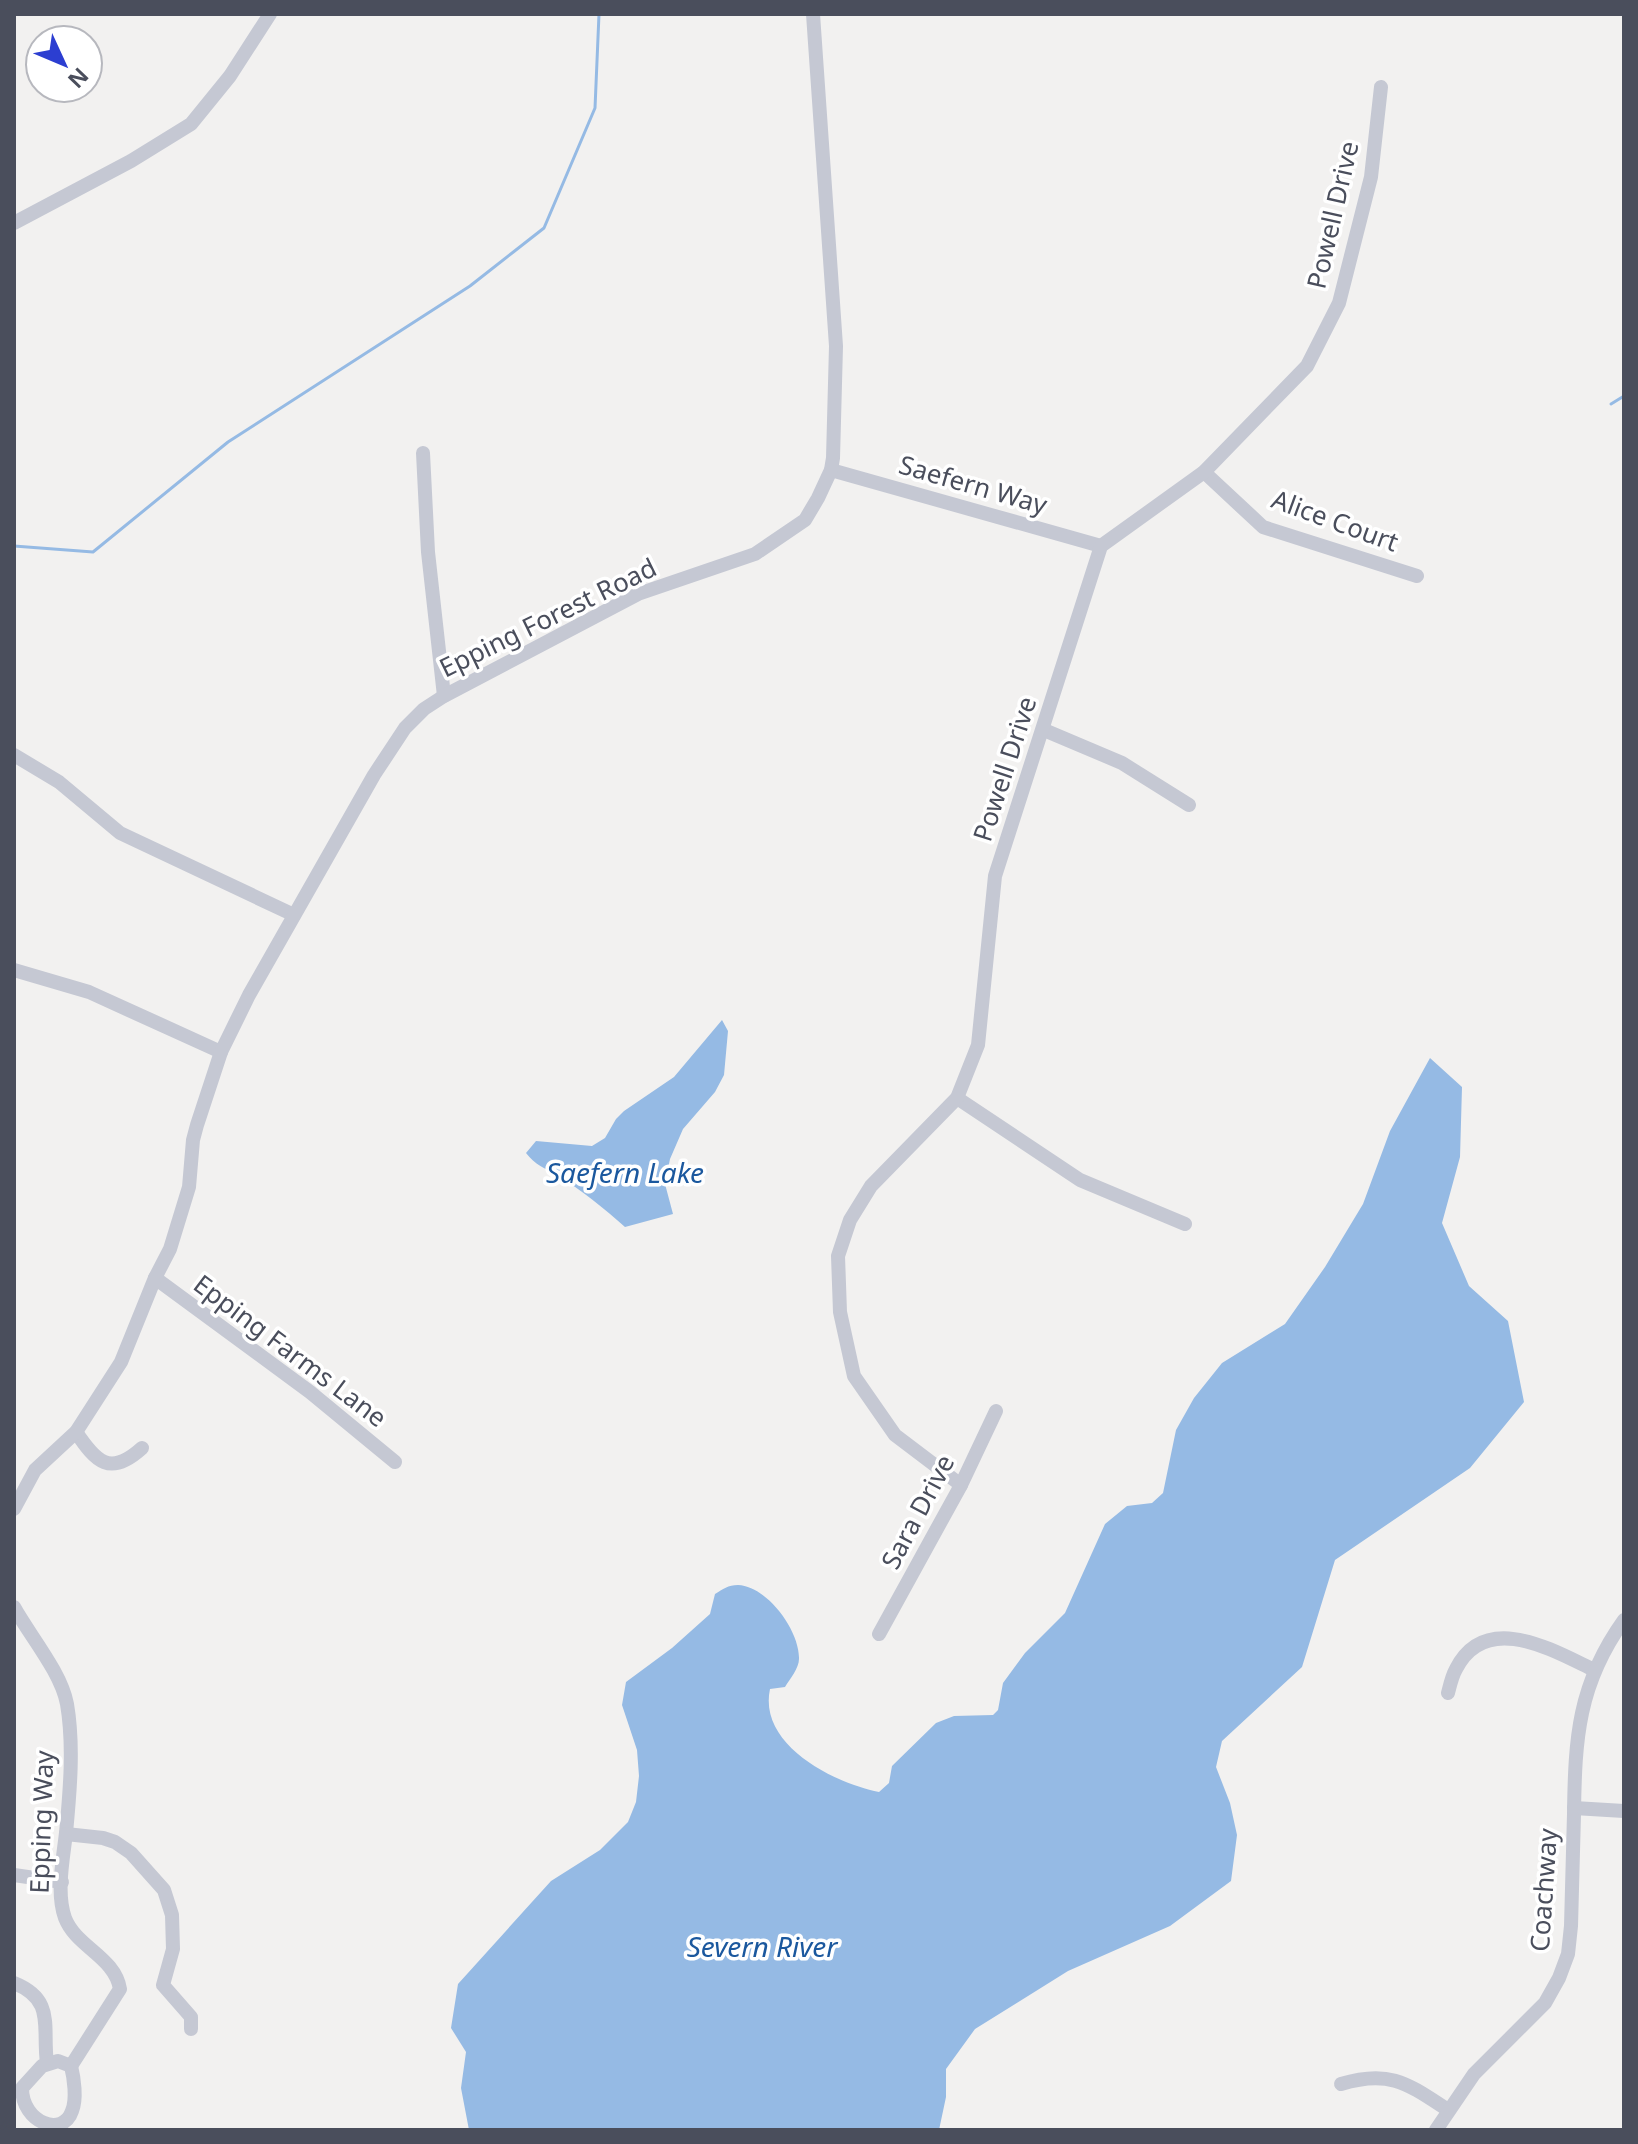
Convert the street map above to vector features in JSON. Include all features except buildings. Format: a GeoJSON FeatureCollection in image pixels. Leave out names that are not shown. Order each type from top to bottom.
{"type":"FeatureCollection","features":[{"type":"Feature","properties":{"kind":"street"},"geometry":{"type":"LineString","coordinates":[[14,223],[131,161],[191,124],[230,76],[270,14]]}},
{"type":"Feature","properties":{"kind":"street","name":"Epping Forest Road"},"geometry":{"type":"LineString","coordinates":[[155,1278],[170,1249],[189,1187],[193,1140],[221,1052],[294,915],[374,775],[405,728],[424,709],[444,696],[638,594],[755,554],[805,520],[831,470],[836,346],[813,14]]}},
{"type":"Feature","properties":{"kind":"street","name":"Powell Drive"},"geometry":{"type":"LineString","coordinates":[[961,1485],[895,1435],[854,1376],[840,1312],[838,1256],[850,1220],[871,1186],[957,1098],[978,1045],[995,876],[1101,546],[1204,472],[1307,366],[1339,303],[1371,177],[1381,87]]}},
{"type":"Feature","properties":{"kind":"street"},"geometry":{"type":"LineString","coordinates":[[423,453],[428,552],[444,696]]}},
{"type":"Feature","properties":{"kind":"street","name":"Saefern Way"},"geometry":{"type":"LineString","coordinates":[[831,470],[1101,546]]}},
{"type":"Feature","properties":{"kind":"street","name":"Alice Court"},"geometry":{"type":"LineString","coordinates":[[1204,472],[1263,527],[1417,576]]}},
{"type":"Feature","properties":{"kind":"street"},"geometry":{"type":"LineString","coordinates":[[1044,730],[1122,763],[1189,805]]}},
{"type":"Feature","properties":{"kind":"street"},"geometry":{"type":"LineString","coordinates":[[14,755],[58,781],[120,833],[294,915]]}},
{"type":"Feature","properties":{"kind":"street"},"geometry":{"type":"LineString","coordinates":[[14,970],[89,992],[221,1052]]}},
{"type":"Feature","properties":{"kind":"street"},"geometry":{"type":"LineString","coordinates":[[957,1098],[1080,1180],[1185,1224]]}},
{"type":"Feature","properties":{"kind":"street"},"geometry":{"type":"LineString","coordinates":[[15,1506],[35,1470],[76,1432],[121,1362],[155,1278]]}},
{"type":"Feature","properties":{"kind":"street","name":"Epping Farms Lane"},"geometry":{"type":"LineString","coordinates":[[155,1278],[310,1392],[395,1462]]}},
{"type":"Feature","properties":{"kind":"street","name":"Sara Drive"},"geometry":{"type":"LineString","coordinates":[[879,1634],[961,1485],[996,1411]]}},
{"type":"Feature","properties":{"kind":"street"},"geometry":{"type":"LineString","coordinates":[[76,1432],[93,1457],[109,1465],[128,1461],[142,1448]]}},
{"type":"Feature","properties":{"kind":"street"},"geometry":{"type":"LineString","coordinates":[[14,1479],[35,1470]]}},
{"type":"Feature","properties":{"kind":"street","name":"Epping Way"},"geometry":{"type":"LineString","coordinates":[[14,1607],[66,1700],[70,1736],[62,1882],[65,1919],[119,1979],[120,1989],[71,2066]]}},
{"type":"Feature","properties":{"kind":"street","name":"Coachway"},"geometry":{"type":"LineString","coordinates":[[1436,2130],[1474,2074],[1545,2003],[1568,1954],[1574,1758],[1578,1723],[1594,1670],[1608,1642],[1624,1620]]}},
{"type":"Feature","properties":{"kind":"street"},"geometry":{"type":"LineString","coordinates":[[1448,1693],[1456,1669],[1465,1656],[1477,1646],[1506,1638],[1534,1641],[1594,1670]]}},
{"type":"Feature","properties":{"kind":"street"},"geometry":{"type":"LineString","coordinates":[[1574,1808],[1624,1811]]}},
{"type":"Feature","properties":{"kind":"street"},"geometry":{"type":"LineString","coordinates":[[66,1834],[115,1842],[131,1853],[164,1890],[170,1905],[173,1949],[163,1985],[191,2017],[191,2029]]}},
{"type":"Feature","properties":{"kind":"street"},"geometry":{"type":"LineString","coordinates":[[14,1875],[62,1882]]}},
{"type":"Feature","properties":{"kind":"street"},"geometry":{"type":"LineString","coordinates":[[14,1983],[30,1991],[42,2004],[47,2063]]}},
{"type":"Feature","properties":{"kind":"street"},"geometry":{"type":"LineString","coordinates":[[58,2061],[71,2066],[73,2108],[69,2126],[43,2126],[20,2107],[18,2090],[47,2063],[58,2061]]}},
{"type":"Feature","properties":{"kind":"street"},"geometry":{"type":"LineString","coordinates":[[1341,2084],[1364,2077],[1401,2082],[1448,2110]]}},
{"type":"Feature","properties":{"kind":"water","name":"Saefern Lake"},"geometry":{"type":"Polygon","coordinates":[[[722,1020],[728,1031],[724,1075],[715,1092],[683,1129],[670,1159],[665,1184],[673,1214],[625,1227],[584,1193],[526,1153],[536,1141],[592,1146],[605,1138],[624,1111],[674,1077],[722,1020]]]}},
{"type":"Feature","properties":{"kind":"water","name":"Severn River"},"geometry":{"type":"Polygon","coordinates":[[[1430,1058],[1462,1087],[1460,1157],[1442,1223],[1469,1286],[1508,1321],[1524,1402],[1470,1468],[1335,1560],[1302,1667],[1222,1741],[1216,1767],[1230,1803],[1237,1835],[1231,1881],[1170,1926],[1068,1971],[975,2029],[946,2069],[946,2097],[939,2130],[469,2130],[461,2088],[466,2052],[451,2028],[458,1984],[551,1881],[600,1850],[628,1822],[636,1802],[639,1776],[637,1750],[622,1705],[626,1682],[672,1648],[710,1614],[715,1594],[738,1585],[749,1587],[770,1601],[788,1624],[798,1648],[798,1666],[785,1687],[770,1689],[769,1709],[776,1727],[787,1744],[803,1758],[841,1780],[879,1792],[889,1783],[892,1766],[936,1723],[954,1716],[993,1715],[998,1710],[1003,1683],[1025,1653],[1065,1613],[1105,1524],[1127,1506],[1152,1503],[1163,1493],[1176,1430],[1194,1398],[1222,1363],[1285,1324],[1325,1267],[1363,1204],[1390,1131],[1430,1058]]]}},
{"type":"Feature","properties":{"kind":"waterway"},"geometry":{"type":"LineString","coordinates":[[14,546],[93,552],[228,442],[470,286],[544,228],[595,108],[599,14]]}},
{"type":"Feature","properties":{"kind":"waterway"},"geometry":{"type":"LineString","coordinates":[[1611,404],[1624,396]]}}]}
